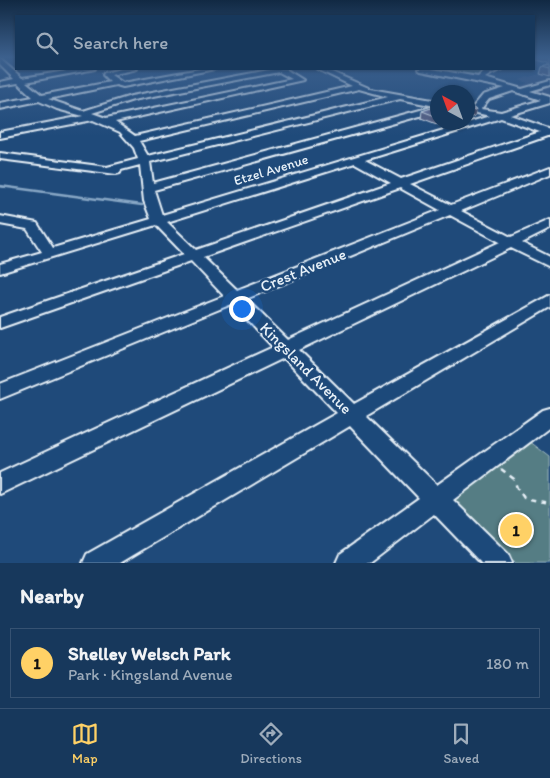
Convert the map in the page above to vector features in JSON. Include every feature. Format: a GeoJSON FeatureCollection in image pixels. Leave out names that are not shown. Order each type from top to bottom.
{"type":"FeatureCollection","features":[{"type":"Feature","properties":{"kind":"street","name":"Kingsland Avenue"},"geometry":{"type":"LineString","coordinates":[[24,83],[42,99],[105,121],[124,131],[133,139],[145,160],[152,211],[158,220],[499,563]]}},
{"type":"Feature","properties":{"kind":"street"},"geometry":{"type":"LineString","coordinates":[[0,106],[42,99],[110,83]]}},
{"type":"Feature","properties":{"kind":"street"},"geometry":{"type":"LineString","coordinates":[[119,83],[123,85],[132,83]]}},
{"type":"Feature","properties":{"kind":"street"},"geometry":{"type":"LineString","coordinates":[[0,136],[90,115],[132,98],[208,83]]}},
{"type":"Feature","properties":{"kind":"street"},"geometry":{"type":"LineString","coordinates":[[105,121],[284,83]]}},
{"type":"Feature","properties":{"kind":"street"},"geometry":{"type":"LineString","coordinates":[[351,83],[374,92],[430,103]]}},
{"type":"Feature","properties":{"kind":"street"},"geometry":{"type":"LineString","coordinates":[[494,83],[550,100]]}},
{"type":"Feature","properties":{"kind":"street"},"geometry":{"type":"LineString","coordinates":[[475,107],[486,97],[542,83]]}},
{"type":"Feature","properties":{"kind":"street"},"geometry":{"type":"LineString","coordinates":[[133,139],[358,87]]}},
{"type":"Feature","properties":{"kind":"street"},"geometry":{"type":"LineString","coordinates":[[386,103],[399,97]]}},
{"type":"Feature","properties":{"kind":"street","name":"Etzel Avenue"},"geometry":{"type":"LineString","coordinates":[[0,269],[550,100]]}},
{"type":"Feature","properties":{"kind":"street"},"geometry":{"type":"LineString","coordinates":[[106,170],[386,103],[403,102],[427,111]]}},
{"type":"Feature","properties":{"kind":"street"},"geometry":{"type":"LineString","coordinates":[[386,103],[415,115]]}},
{"type":"Feature","properties":{"kind":"street"},"geometry":{"type":"LineString","coordinates":[[149,188],[430,110]]}},
{"type":"Feature","properties":{"kind":"street"},"geometry":{"type":"LineString","coordinates":[[154,111],[179,128]]}},
{"type":"Feature","properties":{"kind":"street"},"geometry":{"type":"LineString","coordinates":[[475,111],[502,115],[549,132]]}},
{"type":"Feature","properties":{"kind":"street"},"geometry":{"type":"LineString","coordinates":[[0,323],[549,132]]}},
{"type":"Feature","properties":{"kind":"street"},"geometry":{"type":"LineString","coordinates":[[0,156],[148,175]]}},
{"type":"Feature","properties":{"kind":"street"},"geometry":{"type":"LineString","coordinates":[[356,160],[398,184],[550,263]]}},
{"type":"Feature","properties":{"kind":"street","name":"Crest Avenue"},"geometry":{"type":"LineString","coordinates":[[0,392],[550,170]]}},
{"type":"Feature","properties":{"kind":"street"},"geometry":{"type":"LineString","coordinates":[[0,220],[32,226],[50,254]]}},
{"type":"Feature","properties":{"kind":"street"},"geometry":{"type":"LineString","coordinates":[[0,484],[550,224]]}},
{"type":"Feature","properties":{"kind":"street"},"geometry":{"type":"LineString","coordinates":[[96,563],[550,300]]}},
{"type":"Feature","properties":{"kind":"street"},"geometry":{"type":"LineString","coordinates":[[349,563],[550,416]]}},
{"type":"Feature","properties":{"kind":"path"},"geometry":{"type":"LineString","coordinates":[[490,460],[514,479],[516,488],[524,498],[550,503]]}},
{"type":"Feature","properties":{"kind":"shaded area"},"geometry":{"type":"Polygon","coordinates":[[[527,83],[550,83],[550,97],[514,87],[527,83]]]}},
{"type":"Feature","properties":{"kind":"green space"},"geometry":{"type":"Polygon","coordinates":[[[525,438],[550,457],[550,563],[516,563],[449,496],[525,438]]]}},
{"type":"Feature","properties":{"kind":"building"},"geometry":{"type":"Polygon","coordinates":[[[430,108],[430,114],[422,111],[430,108]]]}},
{"type":"Feature","properties":{"kind":"waterway"},"geometry":{"type":"LineString","coordinates":[[4,187],[0,186],[142,205]]}},
{"type":"Feature","properties":{"kind":"place","name":"Shelley Welsch Park"},"geometry":{"type":"Point","coordinates":[516,530]}}]}
